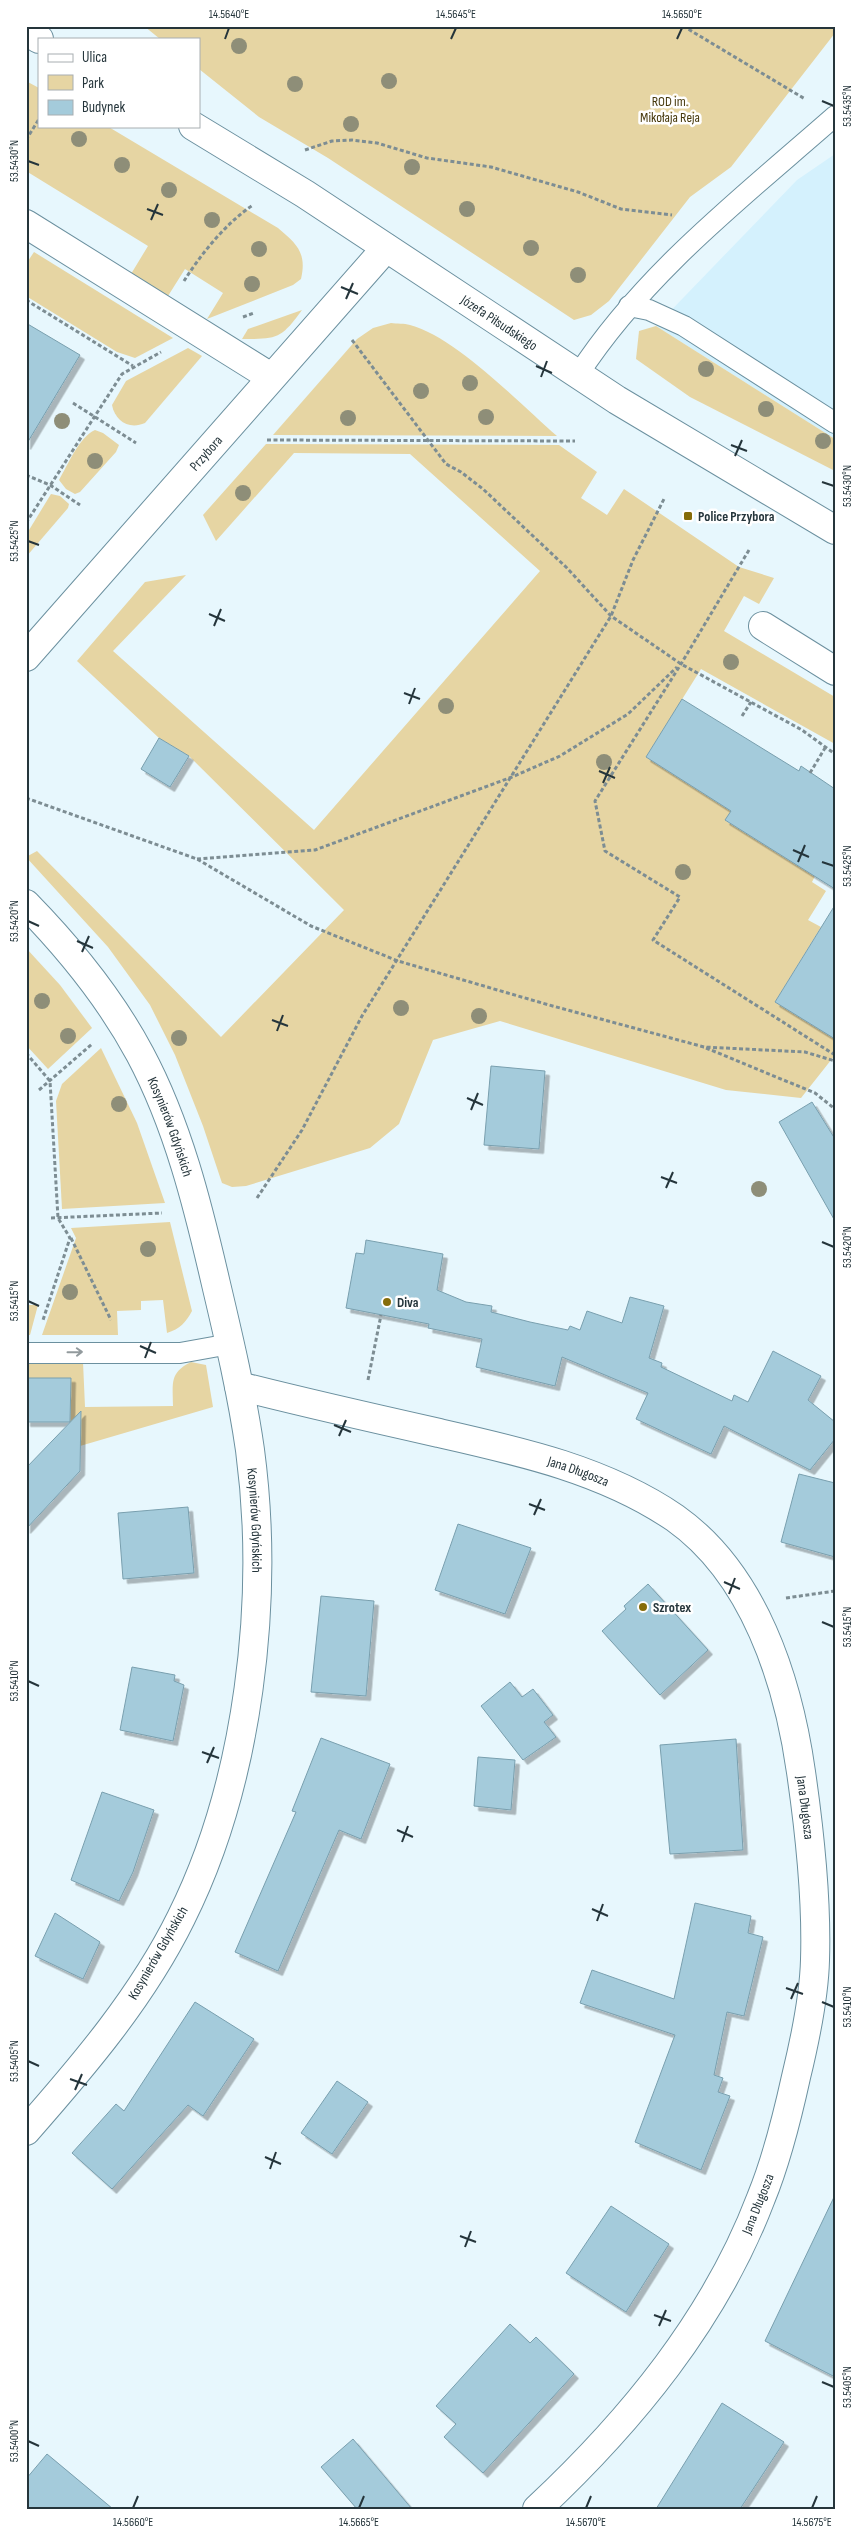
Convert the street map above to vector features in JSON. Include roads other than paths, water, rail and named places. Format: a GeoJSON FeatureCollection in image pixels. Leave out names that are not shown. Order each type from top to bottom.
{"type":"FeatureCollection","features":[{"type":"Feature","properties":{"kind":"street"},"geometry":{"type":"LineString","coordinates":[[26,31],[38,38]]}},
{"type":"Feature","properties":{"kind":"street","name":"Józefa Piłsudskiego"},"geometry":{"type":"LineString","coordinates":[[195,128],[305,194],[578,375],[676,437],[835,530]]}},
{"type":"Feature","properties":{"kind":"street"},"geometry":{"type":"LineString","coordinates":[[26,224],[272,377]]}},
{"type":"Feature","properties":{"kind":"street","name":"Przybora"},"geometry":{"type":"LineString","coordinates":[[26,657],[386,248]]}},
{"type":"Feature","properties":{"kind":"street"},"geometry":{"type":"LineString","coordinates":[[763,626],[835,671]]}},
{"type":"Feature","properties":{"kind":"street","name":"Kosynierów Gdyńskich"},"geometry":{"type":"LineString","coordinates":[[26,904],[56,934],[99,987],[140,1053],[176,1136],[197,1208],[239,1386],[250,1450],[257,1527],[256,1602],[250,1672],[237,1758],[213,1840],[182,1918],[138,1991],[87,2060],[26,2131]]}},
{"type":"Feature","properties":{"kind":"street","name":"Jana Długosza"},"geometry":{"type":"LineString","coordinates":[[239,1386],[526,1453],[589,1475],[644,1499],[676,1519],[695,1534],[733,1578],[748,1603],[769,1647],[783,1686],[797,1742],[805,1797],[815,1903],[815,1964],[798,2068],[776,2159],[743,2241],[723,2281],[696,2324],[640,2401],[566,2481],[537,2509]]}},
{"type":"Feature","properties":{"kind":"lane"},"geometry":{"type":"LineString","coordinates":[[578,375],[595,349],[630,306],[714,221],[834,116]]}},
{"type":"Feature","properties":{"kind":"lane"},"geometry":{"type":"LineString","coordinates":[[630,306],[649,310],[684,326],[835,422]]}},
{"type":"Feature","properties":{"kind":"lane"},"geometry":{"type":"LineString","coordinates":[[26,1353],[180,1353],[230,1344]]}},
{"type":"Feature","properties":{"kind":"place","name":"Police Przybora"},"geometry":{"type":"Point","coordinates":[688,516]}},
{"type":"Feature","properties":{"kind":"place","name":"Diva"},"geometry":{"type":"Point","coordinates":[387,1302]}},
{"type":"Feature","properties":{"kind":"place","name":"Szrotex"},"geometry":{"type":"Point","coordinates":[643,1607]}},
{"type":"Feature","properties":{"kind":"park label","name":"ROD im. Mikołaja Reja"},"geometry":{"type":"Point","coordinates":[670,109]}}]}
